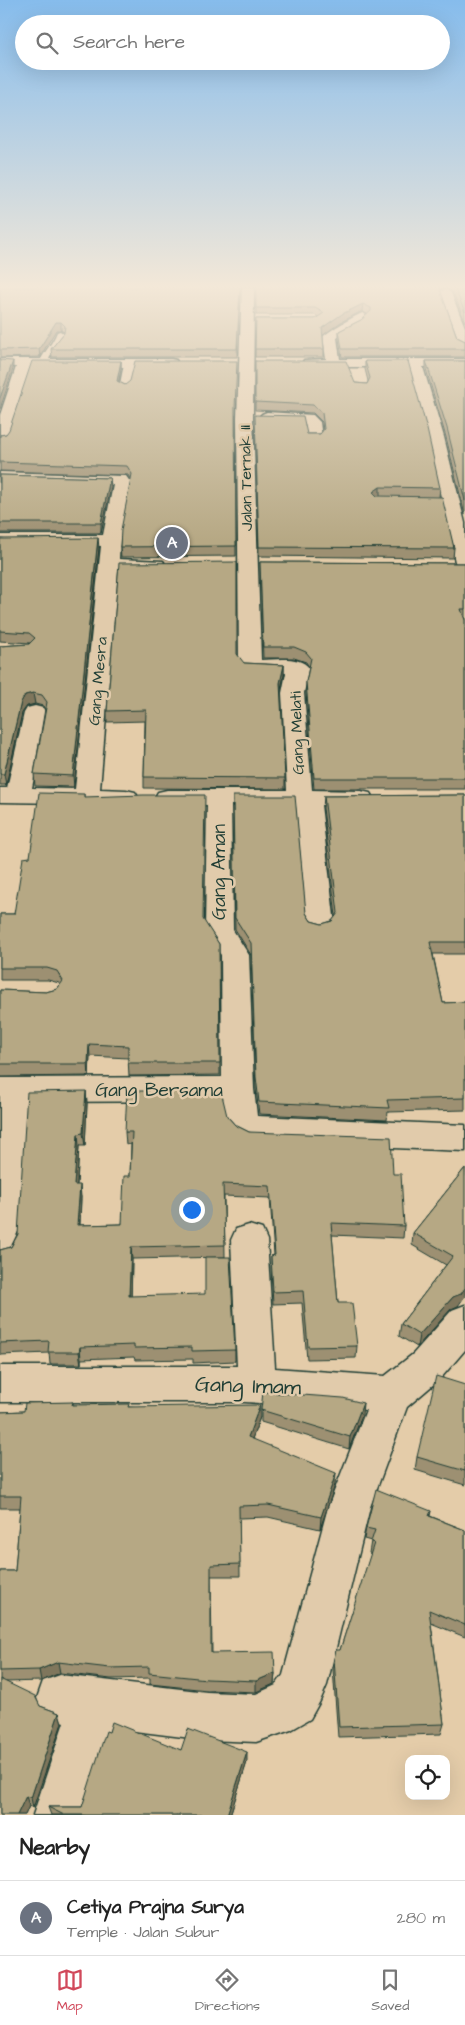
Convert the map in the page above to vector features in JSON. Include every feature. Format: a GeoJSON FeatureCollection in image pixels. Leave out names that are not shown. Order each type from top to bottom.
{"type":"FeatureCollection","features":[{"type":"Feature","properties":{"kind":"street"},"geometry":{"type":"LineString","coordinates":[[0,438],[22,372]]}},
{"type":"Feature","properties":{"kind":"street","name":"Jalan Ternak II"},"geometry":{"type":"LineString","coordinates":[[246,564],[245,417],[251,372]]}},
{"type":"Feature","properties":{"kind":"street"},"geometry":{"type":"LineString","coordinates":[[356,372],[358,379]]}},
{"type":"Feature","properties":{"kind":"street"},"geometry":{"type":"LineString","coordinates":[[417,372],[436,437],[446,502],[465,564],[445,565]]}},
{"type":"Feature","properties":{"kind":"street"},"geometry":{"type":"LineString","coordinates":[[245,417],[308,418],[312,422],[314,438]]}},
{"type":"Feature","properties":{"kind":"street","name":"Gang Mesra"},"geometry":{"type":"LineString","coordinates":[[0,477],[120,480],[122,483],[108,565],[87,797]]}},
{"type":"Feature","properties":{"kind":"street"},"geometry":{"type":"LineString","coordinates":[[0,541],[112,540]]}},
{"type":"Feature","properties":{"kind":"street"},"geometry":{"type":"LineString","coordinates":[[108,565],[178,564]]}},
{"type":"Feature","properties":{"kind":"street","name":"Gang Melati"},"geometry":{"type":"LineString","coordinates":[[246,564],[250,663],[252,666],[257,667],[293,666],[298,668],[293,693],[304,798]]}},
{"type":"Feature","properties":{"kind":"street"},"geometry":{"type":"LineString","coordinates":[[35,714],[9,795],[387,798]]}},
{"type":"Feature","properties":{"kind":"street","name":"Gang Aman"},"geometry":{"type":"LineString","coordinates":[[219,798],[219,931],[239,944],[235,955],[238,1089]]}},
{"type":"Feature","properties":{"kind":"street"},"geometry":{"type":"LineString","coordinates":[[304,798],[321,925]]}},
{"type":"Feature","properties":{"kind":"street","name":"Gang Bersama"},"geometry":{"type":"LineString","coordinates":[[6,1090],[238,1089],[240,1121],[250,1129],[465,1138]]}},
{"type":"Feature","properties":{"kind":"street"},"geometry":{"type":"LineString","coordinates":[[0,1246],[6,1090]]}},
{"type":"Feature","properties":{"kind":"street"},"geometry":{"type":"LineString","coordinates":[[248,1240],[257,1384]]}},
{"type":"Feature","properties":{"kind":"street"},"geometry":{"type":"LineString","coordinates":[[58,1815],[77,1700],[206,1716],[256,1718],[274,1713],[293,1702],[304,1685],[349,1507],[392,1395],[427,1366],[465,1322]]}},
{"type":"Feature","properties":{"kind":"street","name":"Gang Imam"},"geometry":{"type":"LineString","coordinates":[[0,1384],[257,1384],[352,1390],[392,1395]]}},
{"type":"Feature","properties":{"kind":"lane"},"geometry":{"type":"LineString","coordinates":[[124,389],[127,372]]}},
{"type":"Feature","properties":{"kind":"building"},"geometry":{"type":"Polygon","coordinates":[[[0,372],[9,372],[0,398],[0,372]]]}},
{"type":"Feature","properties":{"kind":"building"},"geometry":{"type":"Polygon","coordinates":[[[28,372],[119,372],[117,381],[125,385],[130,381],[132,372],[237,372],[236,546],[120,547],[121,530],[132,474],[127,466],[0,462],[0,435],[6,434],[28,372]]]}},
{"type":"Feature","properties":{"kind":"building"},"geometry":{"type":"Polygon","coordinates":[[[255,372],[350,372],[355,383],[367,384],[370,378],[368,372],[411,372],[427,429],[440,488],[380,487],[373,492],[377,496],[442,497],[454,548],[259,547],[255,415],[303,416],[307,434],[320,434],[324,429],[322,413],[313,405],[255,402],[255,372]]]}},
{"type":"Feature","properties":{"kind":"building"},"geometry":{"type":"Polygon","coordinates":[[[429,372],[465,372],[465,501],[447,428],[429,372]]]}},
{"type":"Feature","properties":{"kind":"building"},"geometry":{"type":"Polygon","coordinates":[[[0,475],[110,478],[101,523],[0,523],[0,475]]]}},
{"type":"Feature","properties":{"kind":"building"},"geometry":{"type":"Polygon","coordinates":[[[98,538],[73,776],[34,774],[47,702],[42,695],[33,693],[25,695],[21,702],[4,774],[0,774],[0,646],[29,644],[35,638],[29,633],[0,631],[0,539],[98,538]]]}},
{"type":"Feature","properties":{"kind":"building"},"geometry":{"type":"Polygon","coordinates":[[[237,562],[237,654],[244,663],[284,665],[280,683],[285,778],[144,777],[146,710],[107,711],[119,563],[237,562]]]}},
{"type":"Feature","properties":{"kind":"building"},"geometry":{"type":"Polygon","coordinates":[[[260,562],[465,563],[465,609],[461,609],[465,620],[465,778],[314,778],[306,682],[311,658],[306,652],[294,647],[263,647],[260,562]]]}},
{"type":"Feature","properties":{"kind":"building"},"geometry":{"type":"Polygon","coordinates":[[[39,793],[84,794],[84,797],[205,795],[203,919],[219,944],[220,1063],[128,1063],[128,1046],[89,1044],[88,1064],[0,1064],[0,990],[46,992],[57,989],[63,981],[57,971],[47,968],[0,968],[0,914],[14,914],[23,858],[30,857],[39,793]]]}},
{"type":"Feature","properties":{"kind":"building"},"geometry":{"type":"Polygon","coordinates":[[[465,795],[465,942],[430,942],[443,1003],[465,1002],[465,1098],[387,1100],[389,1108],[259,1102],[256,1077],[251,943],[235,918],[233,796],[295,796],[306,913],[311,921],[322,924],[332,921],[338,913],[324,796],[465,795]]]}},
{"type":"Feature","properties":{"kind":"building"},"geometry":{"type":"Polygon","coordinates":[[[86,1091],[83,1133],[78,1134],[74,1185],[80,1185],[77,1225],[122,1224],[124,1176],[130,1176],[132,1132],[125,1132],[127,1091],[221,1091],[227,1116],[235,1125],[249,1132],[391,1137],[393,1174],[401,1174],[404,1226],[331,1223],[338,1303],[352,1303],[357,1346],[308,1347],[303,1291],[273,1292],[271,1256],[275,1255],[270,1186],[223,1184],[225,1245],[131,1247],[129,1296],[205,1294],[205,1257],[230,1257],[235,1350],[192,1351],[192,1347],[134,1348],[134,1345],[80,1347],[79,1352],[48,1352],[49,1341],[0,1343],[0,1250],[11,1247],[18,1234],[27,1092],[86,1091]]]}},
{"type":"Feature","properties":{"kind":"building"},"geometry":{"type":"Polygon","coordinates":[[[465,1168],[465,1288],[461,1294],[453,1297],[419,1335],[401,1324],[453,1256],[413,1233],[465,1168]]]}},
{"type":"Feature","properties":{"kind":"building"},"geometry":{"type":"Polygon","coordinates":[[[436,1376],[465,1385],[465,1471],[417,1457],[436,1376]]]}},
{"type":"Feature","properties":{"kind":"building"},"geometry":{"type":"Polygon","coordinates":[[[263,1392],[343,1398],[363,1403],[350,1437],[261,1410],[263,1392]]]}},
{"type":"Feature","properties":{"kind":"building"},"geometry":{"type":"Polygon","coordinates":[[[73,1402],[72,1405],[129,1404],[128,1407],[260,1405],[248,1437],[336,1473],[321,1517],[268,1505],[239,1506],[240,1564],[211,1565],[211,1653],[274,1652],[275,1673],[256,1681],[207,1679],[149,1673],[149,1667],[110,1668],[58,1662],[39,1670],[0,1671],[0,1571],[15,1571],[21,1496],[0,1496],[0,1412],[24,1411],[25,1403],[73,1402]]]}},
{"type":"Feature","properties":{"kind":"building"},"geometry":{"type":"Polygon","coordinates":[[[376,1489],[431,1511],[429,1516],[465,1530],[465,1625],[429,1610],[444,1724],[339,1727],[334,1659],[336,1650],[340,1650],[374,1543],[371,1542],[375,1530],[366,1528],[376,1489]]]}},
{"type":"Feature","properties":{"kind":"building"},"geometry":{"type":"Polygon","coordinates":[[[0,1679],[35,1696],[40,1706],[59,1713],[31,1798],[26,1796],[17,1815],[0,1815],[0,1679]]]}},
{"type":"Feature","properties":{"kind":"building"},"geometry":{"type":"Polygon","coordinates":[[[112,1722],[181,1750],[188,1729],[247,1752],[227,1815],[64,1815],[48,1807],[82,1807],[106,1731],[109,1732],[112,1722]]]}},
{"type":"Feature","properties":{"kind":"place","name":"Cetiya Prajna Surya"},"geometry":{"type":"Point","coordinates":[172,543]}}]}
